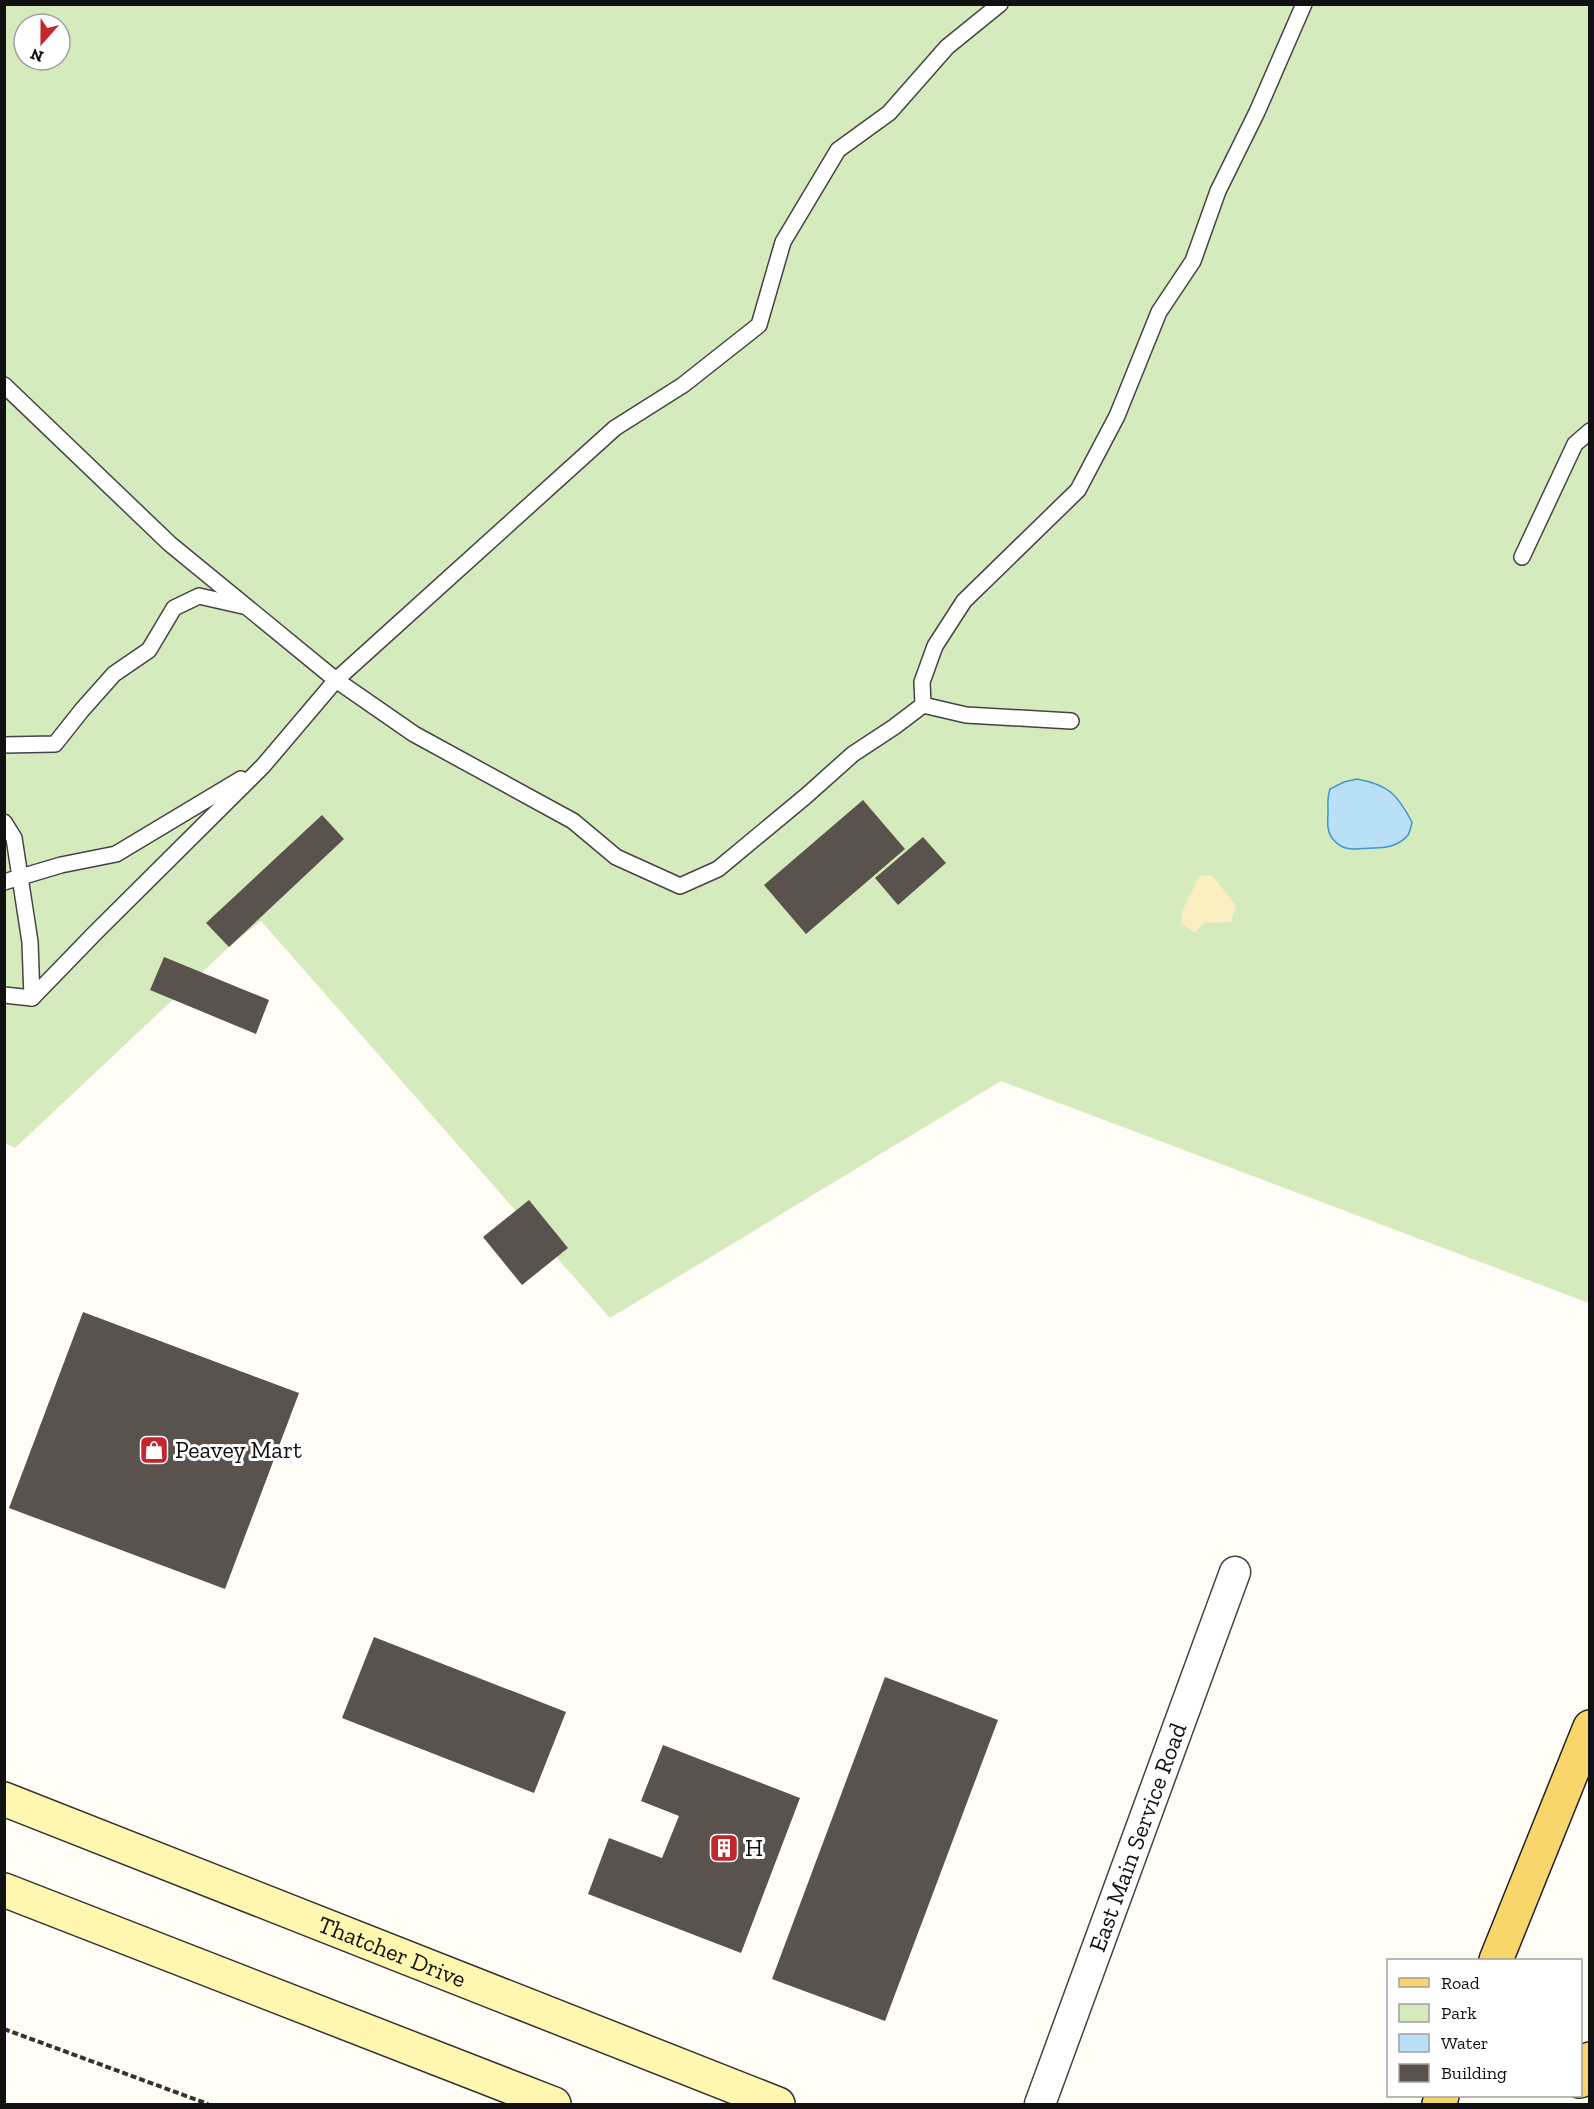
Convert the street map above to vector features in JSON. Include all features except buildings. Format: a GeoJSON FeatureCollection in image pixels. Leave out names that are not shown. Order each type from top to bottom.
{"type":"FeatureCollection","features":[{"type":"Feature","properties":{"kind":"main road"},"geometry":{"type":"LineString","coordinates":[[1496,1959],[1590,1727]]}},
{"type":"Feature","properties":{"kind":"main road","name":"Thatcher Drive"},"geometry":{"type":"LineString","coordinates":[[4,1799],[778,2104]]}},
{"type":"Feature","properties":{"kind":"main road"},"geometry":{"type":"LineString","coordinates":[[4,1890],[417,2053],[554,2104]]}},
{"type":"Feature","properties":{"kind":"main road"},"geometry":{"type":"LineString","coordinates":[[1582,2079],[1590,2059]]}},
{"type":"Feature","properties":{"kind":"street","name":"East Main Service Road"},"geometry":{"type":"LineString","coordinates":[[1040,2104],[1235,1572]]}},
{"type":"Feature","properties":{"kind":"lane"},"geometry":{"type":"LineString","coordinates":[[32,998],[263,766],[336,680],[615,428],[683,385],[759,326],[783,242],[838,150],[889,113],[947,47],[1000,4]]}},
{"type":"Feature","properties":{"kind":"lane"},"geometry":{"type":"LineString","coordinates":[[923,705],[922,682],[935,646],[964,601],[1078,490],[1117,416],[1159,312],[1193,261],[1218,191],[1257,112],[1304,4]]}},
{"type":"Feature","properties":{"kind":"lane"},"geometry":{"type":"LineString","coordinates":[[4,385],[170,544],[336,680],[414,734],[573,821],[616,857],[680,886],[718,868],[853,754],[923,705]]}},
{"type":"Feature","properties":{"kind":"lane"},"geometry":{"type":"LineString","coordinates":[[1522,557],[1575,444],[1590,431]]}},
{"type":"Feature","properties":{"kind":"lane"},"geometry":{"type":"LineString","coordinates":[[4,745],[55,744],[114,674],[149,650],[174,608],[199,596],[248,608]]}},
{"type":"Feature","properties":{"kind":"lane"},"geometry":{"type":"LineString","coordinates":[[923,705],[966,715],[1071,721]]}},
{"type":"Feature","properties":{"kind":"lane"},"geometry":{"type":"LineString","coordinates":[[12,880],[61,865],[116,854],[263,766]]}},
{"type":"Feature","properties":{"kind":"lane"},"geometry":{"type":"LineString","coordinates":[[4,822],[14,838],[12,880],[30,942],[32,998]]}},
{"type":"Feature","properties":{"kind":"lane"},"geometry":{"type":"LineString","coordinates":[[4,995],[32,998]]}},
{"type":"Feature","properties":{"kind":"path"},"geometry":{"type":"LineString","coordinates":[[4,2030],[208,2104]]}},
{"type":"Feature","properties":{"kind":"green space"},"geometry":{"type":"Polygon","coordinates":[[[4,5],[1589,5],[1589,1303],[1001,1081],[610,1318],[261,921],[229,947],[15,1148],[5,1143],[4,5]]]}},
{"type":"Feature","properties":{"kind":"sand"},"geometry":{"type":"Polygon","coordinates":[[[1200,875],[1213,876],[1236,906],[1231,922],[1204,923],[1194,933],[1182,923],[1182,911],[1200,875]]]}},
{"type":"Feature","properties":{"kind":"water"},"geometry":{"type":"Polygon","coordinates":[[[1357,779],[1385,788],[1402,804],[1412,822],[1408,835],[1401,841],[1383,847],[1352,849],[1341,846],[1332,838],[1328,825],[1330,789],[1357,779]]]}},
{"type":"Feature","properties":{"kind":"place","name":"Peavey Mart"},"geometry":{"type":"Point","coordinates":[154,1450]}},
{"type":"Feature","properties":{"kind":"place","name":"H"},"geometry":{"type":"Point","coordinates":[724,1848]}}]}
